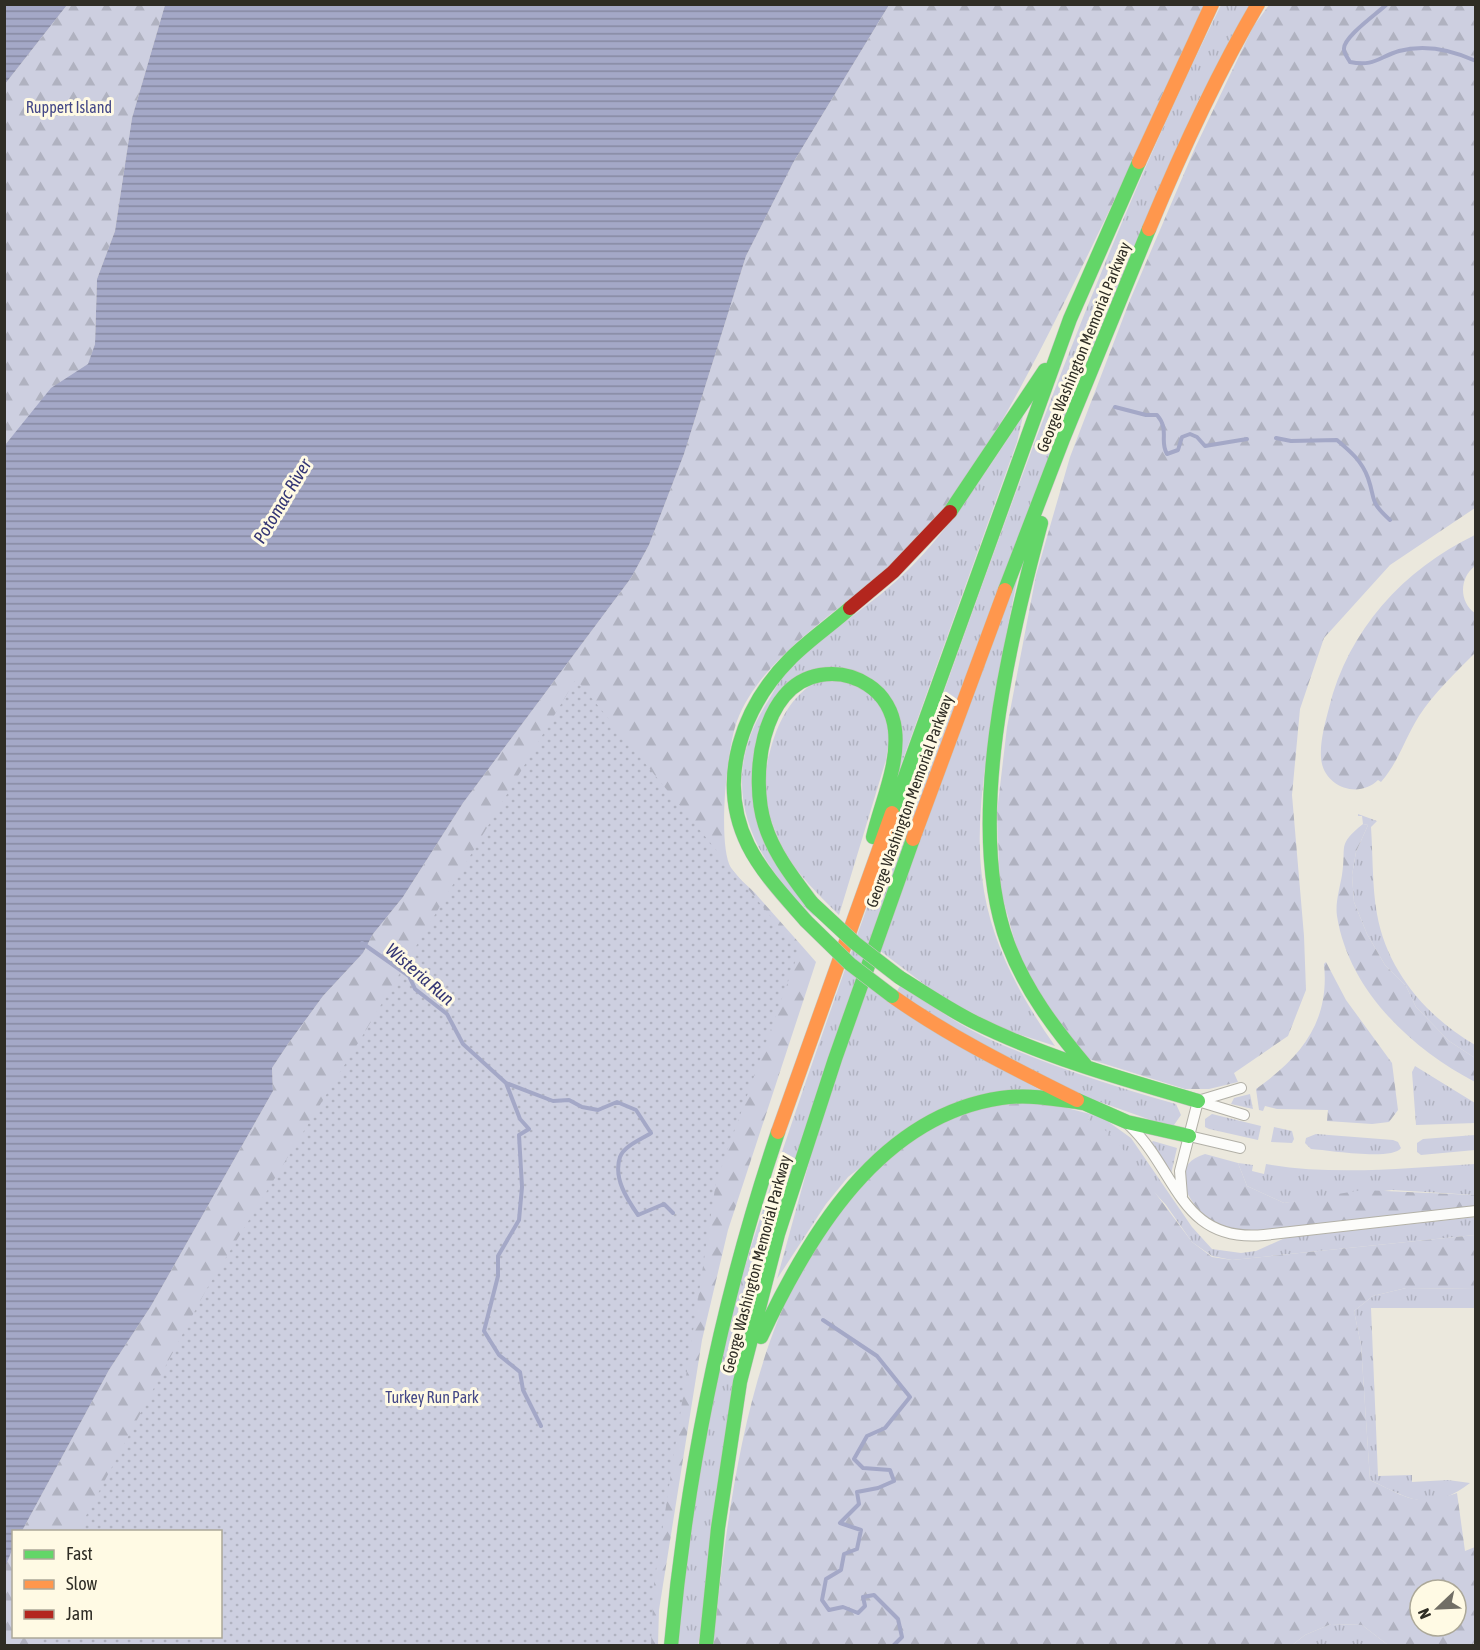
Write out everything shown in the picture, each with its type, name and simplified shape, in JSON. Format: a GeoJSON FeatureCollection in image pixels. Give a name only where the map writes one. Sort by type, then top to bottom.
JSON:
{"type":"FeatureCollection","features":[{"type":"Feature","properties":{"kind":"highway","name":"George Washington Memorial Parkway"},"geometry":{"type":"LineString","coordinates":[[671,1646],[676,1578],[693,1463],[714,1351],[736,1264],[777,1134],[1057,354],[1107,235],[1212,4]]}},
{"type":"Feature","properties":{"kind":"highway","name":"George Washington Memorial Parkway"},"geometry":{"type":"LineString","coordinates":[[706,1646],[718,1528],[740,1382],[778,1234],[835,1059],[960,709],[1063,439],[1170,179],[1231,51],[1258,4]]}},
{"type":"Feature","properties":{"kind":"highway"},"geometry":{"type":"LineString","coordinates":[[1057,354],[1014,413],[968,488],[922,546],[791,658],[759,694],[740,733],[734,779],[741,825],[747,843],[763,868],[806,921],[850,964],[932,1024],[996,1060],[1083,1103],[1127,1122],[1189,1136]]}},
{"type":"Feature","properties":{"kind":"highway"},"geometry":{"type":"LineString","coordinates":[[1063,439],[1011,652],[993,765],[988,842],[996,903],[1008,943],[1023,980],[1054,1030],[1086,1066]]}},
{"type":"Feature","properties":{"kind":"highway"},"geometry":{"type":"LineString","coordinates":[[855,912],[896,732],[891,712],[881,696],[870,685],[845,674],[815,676],[791,690],[770,724],[759,764],[760,804],[765,823],[785,866],[812,903],[855,943],[899,977],[942,1004],[998,1033],[1086,1066],[1198,1101]]}},
{"type":"Feature","properties":{"kind":"highway"},"geometry":{"type":"LineString","coordinates":[[740,1382],[804,1249],[836,1202],[878,1160],[930,1123],[988,1100],[1024,1096],[1083,1103]]}},
{"type":"Feature","properties":{"kind":"street"},"geometry":{"type":"LineString","coordinates":[[1198,1101],[1240,1088]]}},
{"type":"Feature","properties":{"kind":"street"},"geometry":{"type":"LineString","coordinates":[[1198,1101],[1244,1115]]}},
{"type":"Feature","properties":{"kind":"street"},"geometry":{"type":"LineString","coordinates":[[1183,1199],[1180,1171],[1198,1101]]}},
{"type":"Feature","properties":{"kind":"street"},"geometry":{"type":"LineString","coordinates":[[1127,1122],[1138,1133],[1183,1199],[1210,1227],[1239,1236],[1476,1211]]}},
{"type":"Feature","properties":{"kind":"street"},"geometry":{"type":"LineString","coordinates":[[1189,1136],[1240,1148]]}},
{"type":"Feature","properties":{"kind":"green space","name":"Ruppert Island"},"geometry":{"type":"Polygon","coordinates":[[[67,5],[165,5],[132,118],[115,231],[97,279],[95,344],[88,365],[27,420],[5,445],[5,84],[67,5]]]}},
{"type":"Feature","properties":{"kind":"green space"},"geometry":{"type":"Polygon","coordinates":[[[889,5],[1206,5],[1060,311],[975,466],[942,514],[919,541],[892,566],[802,638],[775,664],[753,691],[737,721],[730,752],[725,795],[727,856],[733,871],[816,962],[728,1230],[702,1340],[659,1610],[658,1645],[5,1645],[4,1567],[12,1550],[12,1638],[222,1638],[222,1530],[23,1530],[109,1370],[151,1306],[273,1091],[272,1068],[323,996],[363,953],[373,934],[403,897],[463,803],[631,578],[649,545],[684,454],[746,256],[793,163],[889,5]]]}},
{"type":"Feature","properties":{"kind":"green space"},"geometry":{"type":"Polygon","coordinates":[[[1221,5],[1251,5],[1198,101],[782,1197],[698,1645],[676,1646],[692,1507],[717,1370],[747,1260],[773,1179],[952,669],[1058,380],[1135,191],[1221,5]]]}},
{"type":"Feature","properties":{"kind":"green space"},"geometry":{"type":"Polygon","coordinates":[[[1269,5],[1475,5],[1475,508],[1390,565],[1324,638],[1300,709],[1292,795],[1304,936],[1306,990],[1288,1036],[1234,1073],[1238,1082],[1209,1089],[1185,1089],[1089,1059],[1065,1037],[1020,960],[1000,888],[997,812],[1007,727],[1036,575],[1070,457],[1130,300],[1195,148],[1253,27],[1269,5]]]}},
{"type":"Feature","properties":{"kind":"green space"},"geometry":{"type":"Polygon","coordinates":[[[1023,416],[1017,442],[887,804],[896,707],[836,669],[780,698],[756,801],[815,917],[772,869],[757,844],[747,817],[742,790],[744,761],[752,731],[787,671],[895,582],[926,551],[970,495],[1023,416]]]}},
{"type":"Feature","properties":{"kind":"green space"},"geometry":{"type":"Polygon","coordinates":[[[1475,535],[1475,566],[1466,577],[1463,590],[1466,603],[1475,613],[1475,653],[1445,683],[1425,708],[1381,782],[1378,780],[1361,789],[1342,787],[1328,776],[1323,767],[1321,751],[1329,708],[1350,653],[1382,605],[1403,584],[1425,565],[1475,535]]]}},
{"type":"Feature","properties":{"kind":"green space"},"geometry":{"type":"Polygon","coordinates":[[[1020,566],[989,736],[981,806],[980,859],[986,900],[999,944],[1029,1007],[1055,1046],[1006,1030],[941,997],[879,950],[1020,566]]]}},
{"type":"Feature","properties":{"kind":"green space","name":"Turkey Run Park"},"geometry":{"type":"Polygon","coordinates":[[[576,679],[799,951],[716,1182],[654,1584],[651,1645],[36,1645],[38,1638],[222,1638],[222,1530],[79,1530],[206,1290],[363,1035],[576,679]]]}},
{"type":"Feature","properties":{"kind":"green space"},"geometry":{"type":"Polygon","coordinates":[[[834,679],[858,683],[880,702],[890,732],[886,760],[839,915],[808,884],[788,858],[767,807],[765,789],[769,755],[783,717],[798,696],[811,685],[834,679]]]}},
{"type":"Feature","properties":{"kind":"green space"},"geometry":{"type":"Polygon","coordinates":[[[1358,814],[1377,821],[1371,827],[1374,893],[1382,935],[1390,955],[1412,990],[1426,1006],[1457,1034],[1475,1045],[1475,1058],[1449,1041],[1416,1007],[1406,986],[1385,965],[1367,934],[1354,902],[1352,875],[1356,852],[1368,825],[1363,824],[1362,816],[1358,814]]]}},
{"type":"Feature","properties":{"kind":"green space"},"geometry":{"type":"Polygon","coordinates":[[[1363,824],[1368,825],[1356,852],[1352,875],[1354,902],[1367,934],[1385,965],[1406,986],[1416,1007],[1449,1041],[1475,1058],[1475,1082],[1429,1053],[1407,1035],[1369,993],[1355,969],[1344,943],[1337,916],[1337,906],[1344,846],[1349,837],[1363,824]]]}},
{"type":"Feature","properties":{"kind":"green space"},"geometry":{"type":"Polygon","coordinates":[[[1326,962],[1346,1000],[1392,1063],[1398,1110],[1389,1122],[1372,1124],[1327,1121],[1328,1110],[1277,1109],[1265,1106],[1263,1111],[1259,1110],[1256,1089],[1299,1051],[1317,1021],[1325,985],[1324,964],[1326,962]]]}},
{"type":"Feature","properties":{"kind":"green space"},"geometry":{"type":"Polygon","coordinates":[[[865,985],[1043,1092],[879,1153],[848,1177],[826,1204],[777,1279],[814,1144],[865,985]]]}},
{"type":"Feature","properties":{"kind":"green space"},"geometry":{"type":"Polygon","coordinates":[[[900,986],[985,1037],[1064,1069],[1176,1104],[1181,1115],[1174,1125],[1165,1125],[1069,1091],[935,1019],[897,991],[900,986]]]}},
{"type":"Feature","properties":{"kind":"green space"},"geometry":{"type":"Polygon","coordinates":[[[1415,1066],[1475,1103],[1475,1123],[1416,1125],[1412,1072],[1415,1066]]]}},
{"type":"Feature","properties":{"kind":"green space"},"geometry":{"type":"Polygon","coordinates":[[[1250,1094],[1253,1109],[1231,1104],[1234,1098],[1250,1094]]]}},
{"type":"Feature","properties":{"kind":"green space"},"geometry":{"type":"Polygon","coordinates":[[[1012,1101],[1059,1106],[1090,1114],[1088,1120],[1104,1129],[1118,1143],[1192,1242],[1212,1257],[1232,1260],[1475,1235],[1475,1289],[1406,1288],[1373,1296],[1354,1311],[1361,1345],[1370,1480],[1403,1496],[1421,1500],[1457,1493],[1465,1551],[1475,1547],[1476,1641],[1472,1645],[1388,1645],[1362,1625],[1331,1624],[1305,1635],[1291,1646],[713,1646],[733,1493],[749,1414],[771,1338],[802,1267],[844,1204],[899,1151],[979,1108],[1012,1101]]]}},
{"type":"Feature","properties":{"kind":"green space"},"geometry":{"type":"Polygon","coordinates":[[[1090,1114],[1106,1120],[1131,1138],[1192,1227],[1212,1249],[1241,1253],[1256,1251],[1285,1238],[1475,1217],[1475,1235],[1232,1260],[1212,1256],[1192,1242],[1166,1205],[1088,1120],[1090,1114]]]}},
{"type":"Feature","properties":{"kind":"green space"},"geometry":{"type":"Polygon","coordinates":[[[1212,1114],[1261,1126],[1258,1140],[1205,1127],[1205,1119],[1212,1114]]]}},
{"type":"Feature","properties":{"kind":"green space"},"geometry":{"type":"Polygon","coordinates":[[[1274,1127],[1292,1131],[1294,1139],[1292,1143],[1271,1142],[1274,1127]]]}},
{"type":"Feature","properties":{"kind":"green space"},"geometry":{"type":"Polygon","coordinates":[[[1316,1134],[1393,1140],[1398,1142],[1401,1148],[1386,1154],[1311,1149],[1305,1143],[1306,1138],[1316,1134]]]}},
{"type":"Feature","properties":{"kind":"green space"},"geometry":{"type":"Polygon","coordinates":[[[1475,1135],[1475,1150],[1421,1155],[1417,1152],[1417,1143],[1423,1139],[1475,1135]]]}},
{"type":"Feature","properties":{"kind":"green space"},"geometry":{"type":"Polygon","coordinates":[[[1153,1141],[1177,1148],[1171,1174],[1151,1143],[1153,1141]]]}},
{"type":"Feature","properties":{"kind":"green space"},"geometry":{"type":"Polygon","coordinates":[[[1205,1154],[1238,1163],[1247,1186],[1284,1203],[1362,1190],[1475,1195],[1475,1206],[1280,1228],[1231,1229],[1218,1225],[1206,1217],[1188,1194],[1184,1182],[1185,1171],[1191,1161],[1205,1154]]]}},
{"type":"Feature","properties":{"kind":"green space"},"geometry":{"type":"Polygon","coordinates":[[[1238,1163],[1253,1165],[1252,1171],[1264,1174],[1266,1164],[1318,1170],[1344,1170],[1475,1164],[1475,1195],[1392,1190],[1284,1203],[1247,1186],[1238,1163]]]}},
{"type":"Feature","properties":{"kind":"green space"},"geometry":{"type":"Polygon","coordinates":[[[1406,1288],[1475,1289],[1475,1308],[1371,1308],[1378,1476],[1412,1475],[1412,1482],[1448,1480],[1470,1483],[1456,1493],[1431,1501],[1408,1497],[1370,1480],[1361,1345],[1354,1311],[1373,1296],[1406,1288]]]}},
{"type":"Feature","properties":{"kind":"green space"},"geometry":{"type":"Polygon","coordinates":[[[1331,1624],[1362,1625],[1388,1645],[1291,1646],[1305,1635],[1331,1624]]]}},
{"type":"Feature","properties":{"kind":"water"},"geometry":{"type":"Polygon","coordinates":[[[4,5],[67,5],[5,84],[4,5]]]}},
{"type":"Feature","properties":{"kind":"water","name":"Potomac River"},"geometry":{"type":"Polygon","coordinates":[[[165,5],[889,5],[793,163],[746,256],[684,454],[649,545],[631,578],[463,803],[403,897],[373,934],[363,953],[323,996],[272,1068],[273,1091],[151,1306],[109,1370],[23,1530],[12,1530],[12,1550],[5,1567],[5,445],[51,388],[88,364],[95,344],[97,279],[115,231],[132,118],[165,5]]]}},
{"type":"Feature","properties":{"kind":"waterway"},"geometry":{"type":"LineString","coordinates":[[1387,4],[1345,44],[1344,51],[1350,62],[1371,62],[1399,51],[1419,48],[1448,51],[1476,61]]}},
{"type":"Feature","properties":{"kind":"waterway"},"geometry":{"type":"LineString","coordinates":[[1115,407],[1146,415],[1157,415],[1163,426],[1167,454],[1178,450],[1182,437],[1190,434],[1197,437],[1205,446],[1247,439]]}},
{"type":"Feature","properties":{"kind":"waterway"},"geometry":{"type":"LineString","coordinates":[[1276,438],[1291,441],[1337,440],[1359,461],[1368,478],[1376,504],[1390,520]]}},
{"type":"Feature","properties":{"kind":"waterway","name":"Wisteria Run"},"geometry":{"type":"LineString","coordinates":[[362,943],[409,976],[415,989],[447,1014],[463,1044],[506,1083],[553,1101],[569,1100],[582,1107],[598,1110],[617,1102],[636,1110],[651,1133],[622,1153],[618,1165],[622,1188],[638,1215],[664,1204],[673,1213]]}},
{"type":"Feature","properties":{"kind":"waterway"},"geometry":{"type":"LineString","coordinates":[[506,1083],[520,1119],[529,1129],[519,1135],[522,1187],[519,1220],[498,1256],[498,1276],[484,1331],[499,1355],[520,1372],[523,1390],[541,1426]]}},
{"type":"Feature","properties":{"kind":"waterway","name":"Wisteria Run"},"geometry":{"type":"LineString","coordinates":[[823,1320],[877,1356],[910,1397],[885,1428],[867,1436],[854,1459],[863,1468],[890,1470],[894,1481],[878,1488],[857,1492],[859,1504],[840,1523],[861,1530],[857,1549],[844,1554],[841,1570],[826,1579],[822,1600],[829,1610],[843,1607],[858,1613],[865,1606],[863,1597],[874,1595],[898,1619],[902,1637],[893,1646]]}},
{"type":"Feature","properties":{"kind":"traffic: fast"},"geometry":{"type":"LineString","coordinates":[[892,813],[1070,319],[1139,162]]}},
{"type":"Feature","properties":{"kind":"traffic: fast"},"geometry":{"type":"LineString","coordinates":[[1005,590],[1063,439],[1149,229]]}},
{"type":"Feature","properties":{"kind":"traffic: fast"},"geometry":{"type":"LineString","coordinates":[[950,512],[1045,370]]}},
{"type":"Feature","properties":{"kind":"traffic: fast"},"geometry":{"type":"LineString","coordinates":[[1041,523],[1016,623],[996,734],[991,790],[990,845],[995,897],[1015,961],[1042,1008],[1086,1066]]}},
{"type":"Feature","properties":{"kind":"traffic: fast"},"geometry":{"type":"LineString","coordinates":[[806,921],[767,875],[748,845],[739,820],[734,795],[735,770],[739,746],[747,722],[774,677],[798,651],[850,608]]}},
{"type":"Feature","properties":{"kind":"traffic: fast"},"geometry":{"type":"LineString","coordinates":[[812,903],[785,866],[769,836],[761,806],[759,784],[764,736],[772,715],[784,696],[800,682],[827,674],[851,677],[874,689],[890,710],[896,743],[892,770],[873,837]]}},
{"type":"Feature","properties":{"kind":"traffic: fast"},"geometry":{"type":"LineString","coordinates":[[706,1646],[718,1528],[740,1382],[778,1234],[835,1059],[913,839]]}},
{"type":"Feature","properties":{"kind":"traffic: fast"},"geometry":{"type":"LineString","coordinates":[[812,903],[855,943],[899,977]]}},
{"type":"Feature","properties":{"kind":"traffic: fast"},"geometry":{"type":"LineString","coordinates":[[806,921],[850,964],[892,996]]}},
{"type":"Feature","properties":{"kind":"traffic: fast"},"geometry":{"type":"LineString","coordinates":[[899,977],[964,1017],[1001,1035],[1112,1076],[1198,1101]]}},
{"type":"Feature","properties":{"kind":"traffic: fast"},"geometry":{"type":"LineString","coordinates":[[761,1337],[801,1260],[825,1222],[853,1186],[884,1155],[919,1129],[958,1109],[1001,1098],[1032,1097],[1083,1103]]}},
{"type":"Feature","properties":{"kind":"traffic: fast"},"geometry":{"type":"LineString","coordinates":[[1077,1100],[1127,1122],[1189,1136]]}},
{"type":"Feature","properties":{"kind":"traffic: fast"},"geometry":{"type":"LineString","coordinates":[[671,1646],[686,1514],[709,1386],[739,1259],[778,1132]]}},
{"type":"Feature","properties":{"kind":"traffic: slow"},"geometry":{"type":"LineString","coordinates":[[1139,162],[1212,4]]}},
{"type":"Feature","properties":{"kind":"traffic: slow"},"geometry":{"type":"LineString","coordinates":[[1149,229],[1200,115],[1258,4]]}},
{"type":"Feature","properties":{"kind":"traffic: slow"},"geometry":{"type":"LineString","coordinates":[[913,839],[1005,590]]}},
{"type":"Feature","properties":{"kind":"traffic: slow"},"geometry":{"type":"LineString","coordinates":[[778,1132],[892,813]]}},
{"type":"Feature","properties":{"kind":"traffic: slow"},"geometry":{"type":"LineString","coordinates":[[892,996],[959,1038],[1077,1100]]}},
{"type":"Feature","properties":{"kind":"traffic: jam"},"geometry":{"type":"LineString","coordinates":[[850,608],[893,572],[950,512]]}}]}
